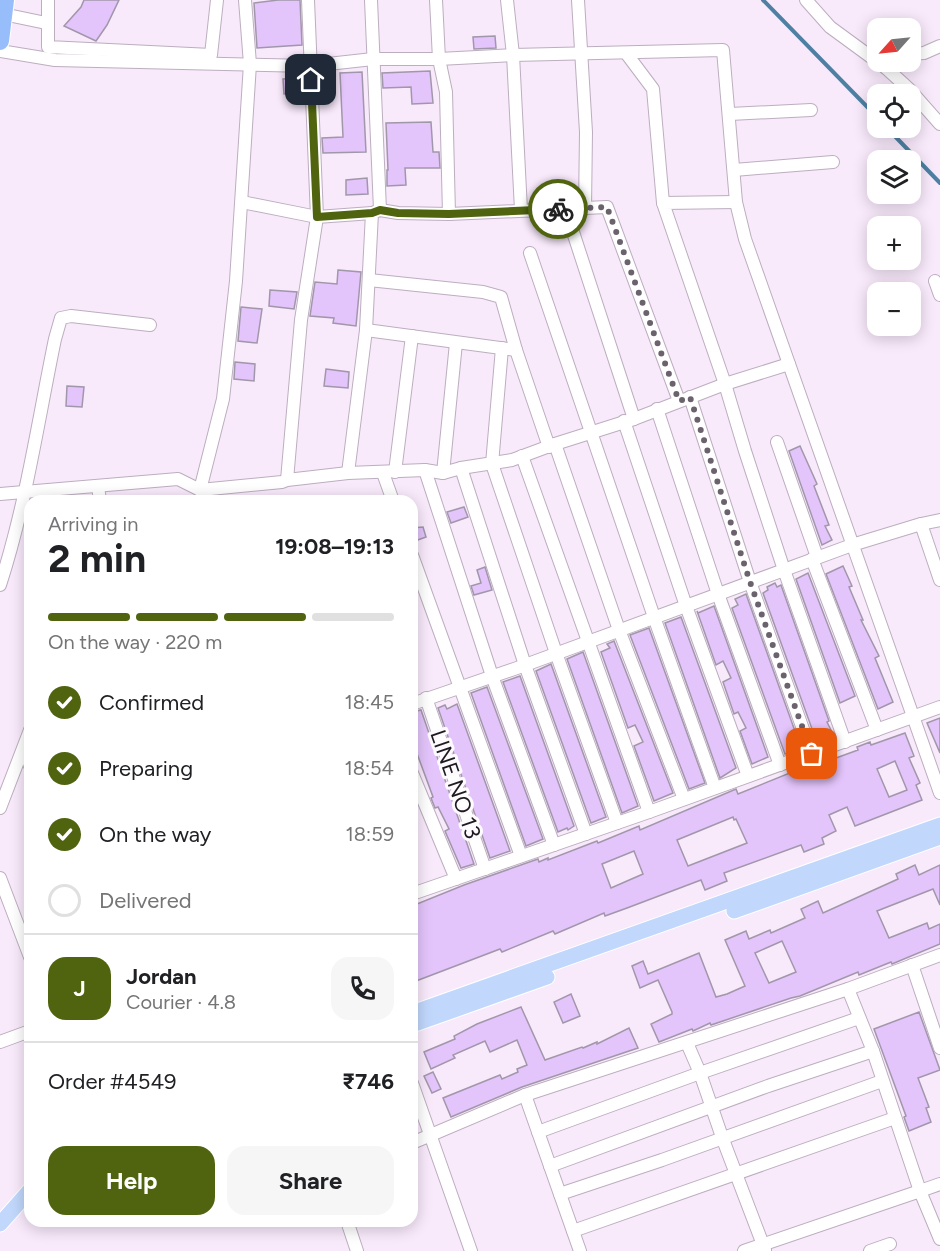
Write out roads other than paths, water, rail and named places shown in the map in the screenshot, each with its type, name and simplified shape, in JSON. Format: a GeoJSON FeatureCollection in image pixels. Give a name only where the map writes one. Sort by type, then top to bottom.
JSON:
{"type":"FeatureCollection","features":[{"type":"Feature","properties":{"kind":"highway"},"geometry":{"type":"LineString","coordinates":[[0,41],[4,7]]}},
{"type":"Feature","properties":{"kind":"main road"},"geometry":{"type":"LineString","coordinates":[[418,1011],[940,825]]}},
{"type":"Feature","properties":{"kind":"main road"},"geometry":{"type":"LineString","coordinates":[[418,1023],[940,837]]}},
{"type":"Feature","properties":{"kind":"main road"},"geometry":{"type":"LineString","coordinates":[[0,1212],[24,1186]]}},
{"type":"Feature","properties":{"kind":"main road"},"geometry":{"type":"LineString","coordinates":[[0,1224],[24,1197]]}},
{"type":"Feature","properties":{"kind":"street"},"geometry":{"type":"LineString","coordinates":[[48,0],[46,23],[48,47],[211,55],[217,0]]}},
{"type":"Feature","properties":{"kind":"street"},"geometry":{"type":"LineString","coordinates":[[200,490],[223,399],[236,281],[250,64],[245,0]]}},
{"type":"Feature","properties":{"kind":"street"},"geometry":{"type":"LineString","coordinates":[[287,480],[301,320],[317,217],[308,0]]}},
{"type":"Feature","properties":{"kind":"street"},"geometry":{"type":"LineString","coordinates":[[348,473],[366,330],[376,211],[371,0]]}},
{"type":"Feature","properties":{"kind":"street"},"geometry":{"type":"LineString","coordinates":[[436,0],[439,59],[446,92],[449,214]]}},
{"type":"Feature","properties":{"kind":"street"},"geometry":{"type":"LineString","coordinates":[[507,0],[513,56],[521,210]]}},
{"type":"Feature","properties":{"kind":"street"},"geometry":{"type":"LineString","coordinates":[[578,0],[586,132],[585,208]]}},
{"type":"Feature","properties":{"kind":"street"},"geometry":{"type":"LineString","coordinates":[[806,0],[830,27],[867,50]]}},
{"type":"Feature","properties":{"kind":"street"},"geometry":{"type":"LineString","coordinates":[[4,7],[46,23]]}},
{"type":"Feature","properties":{"kind":"street"},"geometry":{"type":"LineString","coordinates":[[921,53],[940,46]]}},
{"type":"Feature","properties":{"kind":"street"},"geometry":{"type":"LineString","coordinates":[[0,51],[56,60],[310,66],[374,59],[723,51],[736,202],[746,239],[940,793]]}},
{"type":"Feature","properties":{"kind":"street"},"geometry":{"type":"LineString","coordinates":[[626,53],[653,88],[663,203],[725,384],[744,451],[784,570],[845,742]]}},
{"type":"Feature","properties":{"kind":"street"},"geometry":{"type":"LineString","coordinates":[[896,72],[940,124]]}},
{"type":"Feature","properties":{"kind":"street"},"geometry":{"type":"LineString","coordinates":[[730,114],[811,110]]}},
{"type":"Feature","properties":{"kind":"street"},"geometry":{"type":"LineString","coordinates":[[734,171],[833,162]]}},
{"type":"Feature","properties":{"kind":"street"},"geometry":{"type":"LineString","coordinates":[[242,202],[317,217],[376,211],[449,214],[607,207],[684,399],[812,754]]}},
{"type":"Feature","properties":{"kind":"street"},"geometry":{"type":"LineString","coordinates":[[663,203],[736,202]]}},
{"type":"Feature","properties":{"kind":"street"},"geometry":{"type":"LineString","coordinates":[[572,229],[686,606],[748,776]]}},
{"type":"Feature","properties":{"kind":"street"},"geometry":{"type":"LineString","coordinates":[[530,254],[715,788]]}},
{"type":"Feature","properties":{"kind":"street"},"geometry":{"type":"LineString","coordinates":[[369,280],[483,292],[501,297],[516,350],[684,799]]}},
{"type":"Feature","properties":{"kind":"street"},"geometry":{"type":"LineString","coordinates":[[935,282],[940,295]]}},
{"type":"Feature","properties":{"kind":"street"},"geometry":{"type":"LineString","coordinates":[[0,585],[10,555],[61,318],[71,316],[150,325]]}},
{"type":"Feature","properties":{"kind":"street"},"geometry":{"type":"LineString","coordinates":[[366,330],[516,350]]}},
{"type":"Feature","properties":{"kind":"street"},"geometry":{"type":"LineString","coordinates":[[392,495],[389,472],[412,336]]}},
{"type":"Feature","properties":{"kind":"street"},"geometry":{"type":"LineString","coordinates":[[443,473],[456,343]]}},
{"type":"Feature","properties":{"kind":"street"},"geometry":{"type":"LineString","coordinates":[[502,348],[492,464],[617,823]]}},
{"type":"Feature","properties":{"kind":"street"},"geometry":{"type":"LineString","coordinates":[[200,490],[348,473],[425,470],[443,473],[492,464],[629,420],[725,384],[789,364]]}},
{"type":"Feature","properties":{"kind":"street"},"geometry":{"type":"LineString","coordinates":[[657,409],[718,594],[780,765]]}},
{"type":"Feature","properties":{"kind":"street"},"geometry":{"type":"LineString","coordinates":[[777,442],[814,558],[877,730]]}},
{"type":"Feature","properties":{"kind":"street"},"geometry":{"type":"LineString","coordinates":[[522,456],[649,812]]}},
{"type":"Feature","properties":{"kind":"street"},"geometry":{"type":"LineString","coordinates":[[461,468],[525,665],[586,834]]}},
{"type":"Feature","properties":{"kind":"street"},"geometry":{"type":"LineString","coordinates":[[425,470],[492,676],[554,845]]}},
{"type":"Feature","properties":{"kind":"street"},"geometry":{"type":"LineString","coordinates":[[0,494],[178,479],[200,490],[203,495]]}},
{"type":"Feature","properties":{"kind":"street"},"geometry":{"type":"LineString","coordinates":[[98,486],[99,495]]}},
{"type":"Feature","properties":{"kind":"street"},"geometry":{"type":"LineString","coordinates":[[418,701],[525,665],[852,544],[940,520]]}},
{"type":"Feature","properties":{"kind":"street"},"geometry":{"type":"LineString","coordinates":[[921,524],[940,580]]}},
{"type":"Feature","properties":{"kind":"street"},"geometry":{"type":"LineString","coordinates":[[418,572],[521,856]]}},
{"type":"Feature","properties":{"kind":"street","name":"LINE NO 13"},"geometry":{"type":"LineString","coordinates":[[426,698],[485,869]]}},
{"type":"Feature","properties":{"kind":"street"},"geometry":{"type":"LineString","coordinates":[[418,892],[940,707]]}},
{"type":"Feature","properties":{"kind":"street"},"geometry":{"type":"LineString","coordinates":[[0,808],[24,747]]}},
{"type":"Feature","properties":{"kind":"street"},"geometry":{"type":"LineString","coordinates":[[418,787],[456,879]]}},
{"type":"Feature","properties":{"kind":"street"},"geometry":{"type":"LineString","coordinates":[[0,878],[24,941]]}},
{"type":"Feature","properties":{"kind":"street"},"geometry":{"type":"LineString","coordinates":[[418,1141],[525,1095],[848,989],[940,955]]}},
{"type":"Feature","properties":{"kind":"street"},"geometry":{"type":"LineString","coordinates":[[912,965],[940,1048]]}},
{"type":"Feature","properties":{"kind":"street"},"geometry":{"type":"LineString","coordinates":[[848,989],[873,1051],[920,1191],[940,1239]]}},
{"type":"Feature","properties":{"kind":"street"},"geometry":{"type":"LineString","coordinates":[[538,1132],[859,1018]]}},
{"type":"Feature","properties":{"kind":"street"},"geometry":{"type":"LineString","coordinates":[[0,1042],[24,1033]]}},
{"type":"Feature","properties":{"kind":"street"},"geometry":{"type":"LineString","coordinates":[[687,1043],[764,1247]]}},
{"type":"Feature","properties":{"kind":"street"},"geometry":{"type":"LineString","coordinates":[[550,1166],[712,1106],[873,1051]]}},
{"type":"Feature","properties":{"kind":"street"},"geometry":{"type":"LineString","coordinates":[[560,1194],[882,1081]]}},
{"type":"Feature","properties":{"kind":"street"},"geometry":{"type":"LineString","coordinates":[[525,1095],[580,1251]]}},
{"type":"Feature","properties":{"kind":"street"},"geometry":{"type":"LineString","coordinates":[[418,1100],[471,1251]]}},
{"type":"Feature","properties":{"kind":"street"},"geometry":{"type":"LineString","coordinates":[[573,1231],[896,1118]]}},
{"type":"Feature","properties":{"kind":"street"},"geometry":{"type":"LineString","coordinates":[[744,1251],[764,1247],[940,1184]]}},
{"type":"Feature","properties":{"kind":"street"},"geometry":{"type":"LineString","coordinates":[[349,1227],[357,1251]]}},
{"type":"Feature","properties":{"kind":"street"},"geometry":{"type":"LineString","coordinates":[[870,1251],[890,1245]]}},
{"type":"Feature","properties":{"kind":"waterway"},"geometry":{"type":"LineString","coordinates":[[763,0],[867,107]]}},
{"type":"Feature","properties":{"kind":"waterway"},"geometry":{"type":"LineString","coordinates":[[897,138],[940,183]]}}]}
